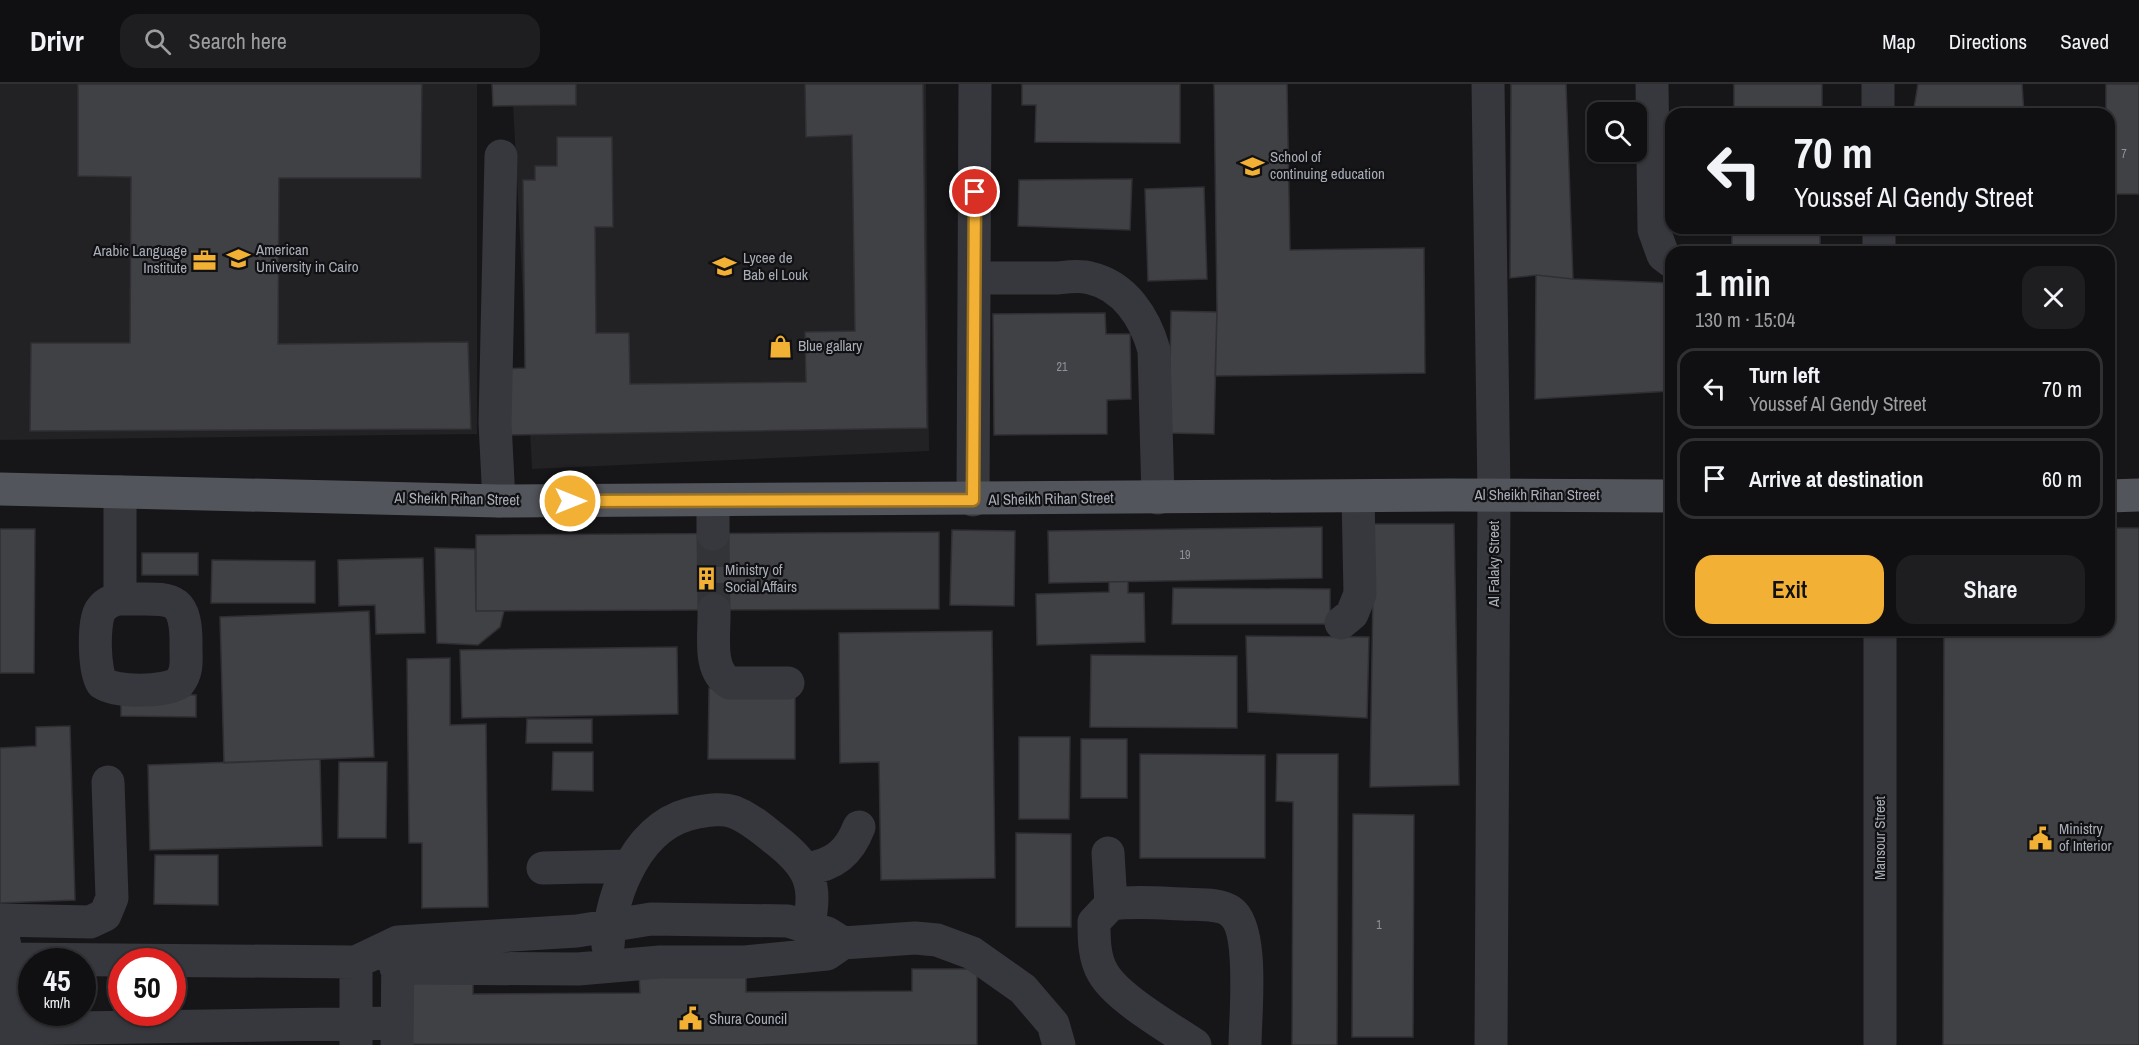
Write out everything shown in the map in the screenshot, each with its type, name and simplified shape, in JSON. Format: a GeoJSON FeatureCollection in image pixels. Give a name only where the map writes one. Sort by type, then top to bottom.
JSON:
{"type":"FeatureCollection","features":[{"type":"Feature","properties":{"kind":"main road","name":"Al Sheikh Rihan Street"},"geometry":{"type":"LineString","coordinates":[[0,489],[499,501],[1665,496]]}},
{"type":"Feature","properties":{"kind":"main road"},"geometry":{"type":"LineString","coordinates":[[2115,496],[2139,495]]}},
{"type":"Feature","properties":{"kind":"street"},"geometry":{"type":"LineString","coordinates":[[973,500],[975,84]]}},
{"type":"Feature","properties":{"kind":"street","name":"Al Falaky Street"},"geometry":{"type":"LineString","coordinates":[[1488,84],[1494,495],[1491,1045]]}},
{"type":"Feature","properties":{"kind":"street"},"geometry":{"type":"LineString","coordinates":[[1652,84],[1654,230],[1665,256]]}},
{"type":"Feature","properties":{"kind":"street"},"geometry":{"type":"LineString","coordinates":[[1878,84],[1878,108]]}},
{"type":"Feature","properties":{"kind":"street"},"geometry":{"type":"LineString","coordinates":[[499,501],[495,423],[501,156]]}},
{"type":"Feature","properties":{"kind":"street"},"geometry":{"type":"LineString","coordinates":[[974,278],[1089,277],[1116,291],[1138,312],[1148,330],[1154,350],[1158,498]]}},
{"type":"Feature","properties":{"kind":"street"},"geometry":{"type":"LineString","coordinates":[[120,492],[120,599]]}},
{"type":"Feature","properties":{"kind":"street"},"geometry":{"type":"LineString","coordinates":[[1341,623],[1352,614],[1360,594],[1358,496]]}},
{"type":"Feature","properties":{"kind":"street"},"geometry":{"type":"LineString","coordinates":[[713,501],[713,534]]}},
{"type":"Feature","properties":{"kind":"street"},"geometry":{"type":"LineString","coordinates":[[714,610],[715,663],[722,679],[730,683],[788,682]]}},
{"type":"Feature","properties":{"kind":"street","name":"Mansour Street"},"geometry":{"type":"LineString","coordinates":[[1880,636],[1880,1045]]}},
{"type":"Feature","properties":{"kind":"street"},"geometry":{"type":"LineString","coordinates":[[0,920],[90,922],[105,915],[112,898],[108,782]]}},
{"type":"Feature","properties":{"kind":"street"},"geometry":{"type":"LineString","coordinates":[[607,966],[609,924],[613,906],[629,866],[651,837],[668,822],[691,813],[714,809],[732,812],[750,819],[794,854],[806,869],[812,889],[812,908],[808,926]]}},
{"type":"Feature","properties":{"kind":"street"},"geometry":{"type":"LineString","coordinates":[[806,869],[824,866],[840,858],[852,844],[859,827]]}},
{"type":"Feature","properties":{"kind":"street"},"geometry":{"type":"LineString","coordinates":[[1108,853],[1111,904]]}},
{"type":"Feature","properties":{"kind":"street"},"geometry":{"type":"LineString","coordinates":[[543,868],[629,866]]}},
{"type":"Feature","properties":{"kind":"street"},"geometry":{"type":"LineString","coordinates":[[1195,1045],[1113,988],[1102,972],[1095,948],[1094,922],[1111,904],[1158,902],[1215,906],[1231,911],[1240,926],[1246,946],[1245,1045]]}},
{"type":"Feature","properties":{"kind":"street"},"geometry":{"type":"LineString","coordinates":[[186,961],[356,962],[651,919],[788,921],[808,926],[843,943]]}},
{"type":"Feature","properties":{"kind":"street"},"geometry":{"type":"LineString","coordinates":[[397,955],[578,969],[768,959],[826,954],[843,943],[915,938],[937,940],[972,953],[1023,989],[1053,1024],[1059,1045]]}},
{"type":"Feature","properties":{"kind":"street"},"geometry":{"type":"LineString","coordinates":[[108,958],[4,944],[9,1037],[108,1023]]}},
{"type":"Feature","properties":{"kind":"street"},"geometry":{"type":"LineString","coordinates":[[186,1024],[356,1035],[397,1034],[397,955]]}},
{"type":"Feature","properties":{"kind":"street"},"geometry":{"type":"LineString","coordinates":[[356,962],[356,1035]]}},
{"type":"Feature","properties":{"kind":"shaded area","name":"American University in Cairo"},"geometry":{"type":"Polygon","coordinates":[[[0,84],[477,84],[477,434],[0,440],[0,84]]]}},
{"type":"Feature","properties":{"kind":"shaded area","name":"Lycee de Bab el Louk"},"geometry":{"type":"Polygon","coordinates":[[[512,84],[926,84],[929,451],[532,469],[512,84]]]}},
{"type":"Feature","properties":{"kind":"building","name":"Arabic Language Institute"},"geometry":{"type":"Polygon","coordinates":[[[78,84],[422,84],[421,178],[279,178],[278,344],[468,342],[471,429],[30,431],[31,343],[130,343],[131,177],[78,176],[78,84]]]}},
{"type":"Feature","properties":{"kind":"building"},"geometry":{"type":"Polygon","coordinates":[[[492,84],[576,84],[576,105],[493,106],[492,84]]]}},
{"type":"Feature","properties":{"kind":"building"},"geometry":{"type":"Polygon","coordinates":[[[805,84],[923,84],[927,428],[503,435],[502,369],[525,368],[523,180],[535,180],[535,166],[557,166],[557,137],[612,137],[613,227],[595,227],[596,333],[629,333],[630,384],[806,382],[805,332],[855,331],[852,135],[806,137],[805,84]]]}},
{"type":"Feature","properties":{"kind":"building"},"geometry":{"type":"Polygon","coordinates":[[[1022,84],[1180,84],[1180,143],[1035,142],[1036,105],[1022,105],[1022,84]]]}},
{"type":"Feature","properties":{"kind":"building","name":"School of continuing education"},"geometry":{"type":"Polygon","coordinates":[[[1214,84],[1287,84],[1290,250],[1424,248],[1425,373],[1215,376],[1217,312],[1214,84]]]}},
{"type":"Feature","properties":{"kind":"building"},"geometry":{"type":"Polygon","coordinates":[[[1511,84],[1566,84],[1573,279],[1536,275],[1510,278],[1511,84]]]}},
{"type":"Feature","properties":{"kind":"building"},"geometry":{"type":"Polygon","coordinates":[[[1734,84],[1822,84],[1822,108],[1734,108],[1734,84]]]}},
{"type":"Feature","properties":{"kind":"building"},"geometry":{"type":"Polygon","coordinates":[[[1918,84],[2022,84],[2024,108],[1914,108],[1918,84]]]}},
{"type":"Feature","properties":{"kind":"building"},"geometry":{"type":"Polygon","coordinates":[[[2106,84],[2139,84],[2139,194],[2115,194],[2115,108],[2106,108],[2106,84]]]}},
{"type":"Feature","properties":{"kind":"building"},"geometry":{"type":"Polygon","coordinates":[[[1132,179],[1130,230],[1018,226],[1019,180],[1132,179]]]}},
{"type":"Feature","properties":{"kind":"building"},"geometry":{"type":"Polygon","coordinates":[[[1204,187],[1207,279],[1148,281],[1145,189],[1204,187]]]}},
{"type":"Feature","properties":{"kind":"building"},"geometry":{"type":"Polygon","coordinates":[[[1732,234],[1820,234],[1820,246],[1732,246],[1732,234]]]}},
{"type":"Feature","properties":{"kind":"building"},"geometry":{"type":"Polygon","coordinates":[[[1536,275],[1665,283],[1665,391],[1535,399],[1536,275]]]}},
{"type":"Feature","properties":{"kind":"building"},"geometry":{"type":"Polygon","coordinates":[[[1171,311],[1217,312],[1214,434],[1169,433],[1171,311]]]}},
{"type":"Feature","properties":{"kind":"building"},"geometry":{"type":"Polygon","coordinates":[[[1105,313],[1106,334],[1130,334],[1131,399],[1107,400],[1107,434],[994,435],[993,314],[1105,313]]]}},
{"type":"Feature","properties":{"kind":"building"},"geometry":{"type":"Polygon","coordinates":[[[1374,524],[1454,524],[1459,785],[1370,787],[1374,524]]]}},
{"type":"Feature","properties":{"kind":"building"},"geometry":{"type":"Polygon","coordinates":[[[1322,527],[1322,578],[1049,583],[1048,531],[1322,527]]]}},
{"type":"Feature","properties":{"kind":"building","name":"Ministry of Interior"},"geometry":{"type":"Polygon","coordinates":[[[2115,528],[2139,528],[2139,1045],[1943,1045],[1944,636],[2115,636],[2115,528]]]}},
{"type":"Feature","properties":{"kind":"building"},"geometry":{"type":"Polygon","coordinates":[[[0,529],[35,529],[34,673],[0,673],[0,529]]]}},
{"type":"Feature","properties":{"kind":"building"},"geometry":{"type":"Polygon","coordinates":[[[952,530],[1015,531],[1014,606],[950,605],[952,530]]]}},
{"type":"Feature","properties":{"kind":"building","name":"Ministry of Social Affairs"},"geometry":{"type":"Polygon","coordinates":[[[939,532],[939,609],[476,611],[476,535],[939,532]]]}},
{"type":"Feature","properties":{"kind":"building"},"geometry":{"type":"Polygon","coordinates":[[[435,548],[475,549],[476,611],[504,611],[500,627],[478,645],[437,643],[435,548]]]}},
{"type":"Feature","properties":{"kind":"building"},"geometry":{"type":"Polygon","coordinates":[[[142,553],[198,553],[198,575],[142,575],[142,553]]]}},
{"type":"Feature","properties":{"kind":"building"},"geometry":{"type":"Polygon","coordinates":[[[423,558],[425,633],[376,634],[375,605],[339,606],[338,560],[423,558]]]}},
{"type":"Feature","properties":{"kind":"building"},"geometry":{"type":"Polygon","coordinates":[[[212,560],[315,561],[315,603],[211,603],[212,560]]]}},
{"type":"Feature","properties":{"kind":"building"},"geometry":{"type":"Polygon","coordinates":[[[1109,582],[1128,582],[1128,593],[1144,593],[1145,642],[1037,645],[1036,594],[1109,592],[1109,582]]]}},
{"type":"Feature","properties":{"kind":"building"},"geometry":{"type":"Polygon","coordinates":[[[1173,588],[1330,589],[1330,624],[1172,624],[1173,588]]]}},
{"type":"Feature","properties":{"kind":"building"},"geometry":{"type":"Polygon","coordinates":[[[369,611],[374,757],[224,763],[220,617],[369,611]]]}},
{"type":"Feature","properties":{"kind":"building"},"geometry":{"type":"Polygon","coordinates":[[[992,631],[995,878],[881,880],[879,762],[840,763],[839,633],[992,631]]]}},
{"type":"Feature","properties":{"kind":"building"},"geometry":{"type":"Polygon","coordinates":[[[1246,636],[1369,637],[1367,718],[1248,712],[1246,636]]]}},
{"type":"Feature","properties":{"kind":"building"},"geometry":{"type":"Polygon","coordinates":[[[677,647],[678,714],[462,718],[460,650],[677,647]]]}},
{"type":"Feature","properties":{"kind":"building"},"geometry":{"type":"Polygon","coordinates":[[[1091,655],[1237,656],[1237,728],[1090,727],[1091,655]]]}},
{"type":"Feature","properties":{"kind":"building"},"geometry":{"type":"Polygon","coordinates":[[[450,658],[450,725],[486,724],[488,907],[422,908],[422,843],[409,843],[407,659],[450,658]]]}},
{"type":"Feature","properties":{"kind":"building"},"geometry":{"type":"Polygon","coordinates":[[[709,688],[795,688],[795,759],[708,759],[709,688]]]}},
{"type":"Feature","properties":{"kind":"building"},"geometry":{"type":"Polygon","coordinates":[[[121,694],[196,695],[196,717],[121,716],[121,694]]]}},
{"type":"Feature","properties":{"kind":"building"},"geometry":{"type":"Polygon","coordinates":[[[527,719],[592,719],[592,743],[526,743],[527,719]]]}},
{"type":"Feature","properties":{"kind":"building"},"geometry":{"type":"Polygon","coordinates":[[[70,726],[75,900],[0,903],[0,748],[36,746],[36,727],[70,726]]]}},
{"type":"Feature","properties":{"kind":"building"},"geometry":{"type":"Polygon","coordinates":[[[1019,737],[1070,737],[1069,819],[1019,819],[1019,737]]]}},
{"type":"Feature","properties":{"kind":"building"},"geometry":{"type":"Polygon","coordinates":[[[1081,739],[1127,739],[1127,798],[1081,798],[1081,739]]]}},
{"type":"Feature","properties":{"kind":"building"},"geometry":{"type":"Polygon","coordinates":[[[553,752],[593,752],[593,791],[552,790],[553,752]]]}},
{"type":"Feature","properties":{"kind":"building"},"geometry":{"type":"Polygon","coordinates":[[[1140,754],[1265,755],[1265,858],[1140,858],[1140,754]]]}},
{"type":"Feature","properties":{"kind":"building"},"geometry":{"type":"Polygon","coordinates":[[[1277,754],[1338,754],[1337,1045],[1292,1045],[1293,802],[1276,801],[1277,754]]]}},
{"type":"Feature","properties":{"kind":"building"},"geometry":{"type":"Polygon","coordinates":[[[320,759],[322,846],[150,850],[148,765],[320,759]]]}},
{"type":"Feature","properties":{"kind":"building"},"geometry":{"type":"Polygon","coordinates":[[[339,762],[387,762],[386,838],[338,838],[339,762]]]}},
{"type":"Feature","properties":{"kind":"building"},"geometry":{"type":"Polygon","coordinates":[[[1353,814],[1414,815],[1413,1037],[1352,1037],[1353,814]]]}},
{"type":"Feature","properties":{"kind":"building"},"geometry":{"type":"Polygon","coordinates":[[[1016,833],[1071,834],[1071,927],[1016,927],[1016,833]]]}},
{"type":"Feature","properties":{"kind":"building"},"geometry":{"type":"Polygon","coordinates":[[[155,855],[218,855],[218,905],[154,904],[155,855]]]}},
{"type":"Feature","properties":{"kind":"building","name":"Shura Council"},"geometry":{"type":"Polygon","coordinates":[[[912,969],[977,969],[977,1045],[405,1044],[405,975],[473,974],[473,994],[640,993],[639,974],[746,973],[746,992],[912,991],[912,969]]]}},
{"type":"Feature","properties":{"kind":"tunnel"},"geometry":{"type":"LineString","coordinates":[[713,534],[714,610]]}},
{"type":"Feature","properties":{"kind":"place","name":"School of continuing education"},"geometry":{"type":"Point","coordinates":[1252,166]}},
{"type":"Feature","properties":{"kind":"place","name":"American University in Cairo"},"geometry":{"type":"Point","coordinates":[238,259]}},
{"type":"Feature","properties":{"kind":"place","name":"Arabic Language Institute"},"geometry":{"type":"Point","coordinates":[205,260]}},
{"type":"Feature","properties":{"kind":"place","name":"Lycee de Bab el Louk"},"geometry":{"type":"Point","coordinates":[725,267]}},
{"type":"Feature","properties":{"kind":"place","name":"Blue gallary"},"geometry":{"type":"Point","coordinates":[780,346]}},
{"type":"Feature","properties":{"kind":"place","name":"Ministry of Social Affairs"},"geometry":{"type":"Point","coordinates":[707,579]}},
{"type":"Feature","properties":{"kind":"place","name":"Ministry of Interior"},"geometry":{"type":"Point","coordinates":[2041,838]}},
{"type":"Feature","properties":{"kind":"place","name":"Shura Council"},"geometry":{"type":"Point","coordinates":[691,1019]}},
{"type":"Feature","properties":{"kind":"route"},"geometry":{"type":"LineString","coordinates":[[570,501],[973,500],[975,192]]}}]}
